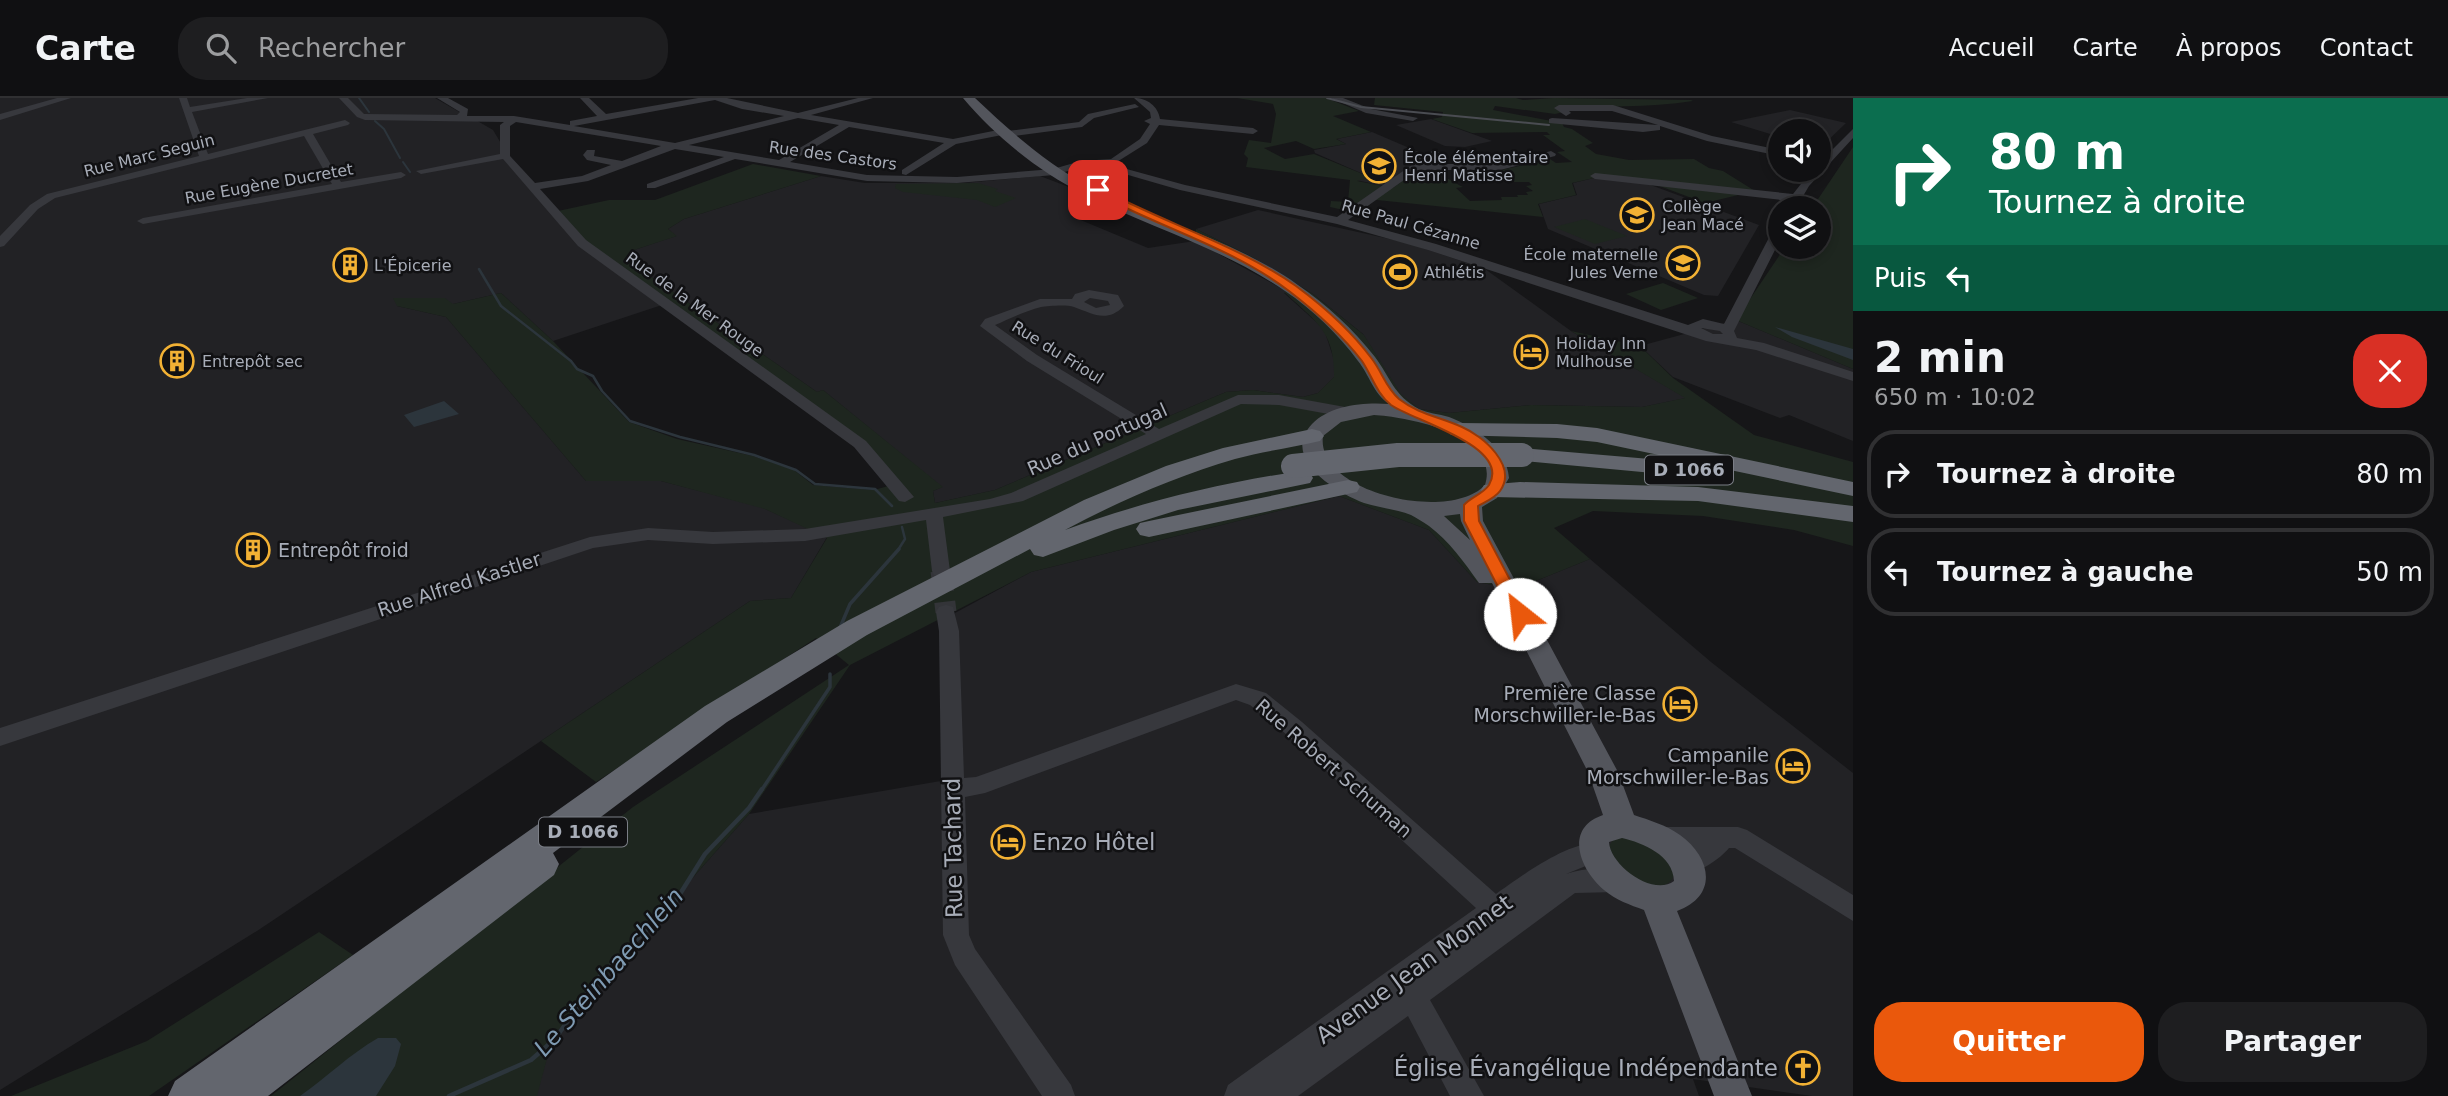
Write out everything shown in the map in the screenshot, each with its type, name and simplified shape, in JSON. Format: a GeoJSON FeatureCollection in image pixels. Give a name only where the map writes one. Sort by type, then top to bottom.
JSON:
{"type":"FeatureCollection","features":[{"type":"Feature","properties":{"kind":"highway"},"geometry":{"type":"LineString","coordinates":[[1459,430],[1557,431],[1597,435],[1853,489]]}},
{"type":"Feature","properties":{"kind":"highway"},"geometry":{"type":"LineString","coordinates":[[1002,560],[1093,505],[1175,471],[1231,453],[1314,432]]}},
{"type":"Feature","properties":{"kind":"highway","name":"D 1066"},"geometry":{"type":"LineString","coordinates":[[1526,461],[1656,475],[1853,507]]}},
{"type":"Feature","properties":{"kind":"highway","name":"D 1066"},"geometry":{"type":"LineString","coordinates":[[190,1096],[716,714],[857,628],[1002,560],[1114,521],[1297,472],[1526,461],[1647,464],[1761,479],[1853,498]]}},
{"type":"Feature","properties":{"kind":"highway"},"geometry":{"type":"LineString","coordinates":[[1002,560],[1037,560],[1102,539],[1349,487]]}},
{"type":"Feature","properties":{"kind":"highway"},"geometry":{"type":"LineString","coordinates":[[1493,491],[1534,489],[1698,494],[1853,514]]}},
{"type":"Feature","properties":{"kind":"highway","name":"D 1066"},"geometry":{"type":"LineString","coordinates":[[233,1096],[576,836],[758,706],[1002,560]]}},
{"type":"Feature","properties":{"kind":"main road"},"geometry":{"type":"LineString","coordinates":[[969,98],[1005,133],[1090,192],[1106,196],[1228,251],[1304,297],[1342,331],[1361,354],[1386,393],[1412,413],[1459,430],[1489,453],[1497,466],[1498,479],[1493,491],[1471,505],[1454,509],[1412,508],[1389,503],[1349,487],[1330,475],[1318,461],[1312,448],[1314,432],[1333,416],[1351,411],[1412,413]]}},
{"type":"Feature","properties":{"kind":"main road"},"geometry":{"type":"LineString","coordinates":[[1351,411],[1362,398],[1361,354]]}},
{"type":"Feature","properties":{"kind":"main road"},"geometry":{"type":"LineString","coordinates":[[1471,505],[1472,521],[1493,566],[1533,635],[1603,772],[1622,825]]}},
{"type":"Feature","properties":{"kind":"main road"},"geometry":{"type":"LineString","coordinates":[[1412,508],[1443,524],[1454,534],[1500,595],[1544,661]]}},
{"type":"Feature","properties":{"kind":"main road"},"geometry":{"type":"LineString","coordinates":[[1622,825],[1640,828],[1658,836],[1675,849],[1687,864],[1691,876],[1690,887],[1676,898],[1656,899],[1635,893],[1616,881],[1602,867],[1594,852],[1594,837],[1605,827],[1622,825]]}},
{"type":"Feature","properties":{"kind":"main road"},"geometry":{"type":"LineString","coordinates":[[1656,899],[1733,1096]]}},
{"type":"Feature","properties":{"kind":"street"},"geometry":{"type":"LineString","coordinates":[[0,117],[67,98]]}},
{"type":"Feature","properties":{"kind":"street"},"geometry":{"type":"LineString","coordinates":[[183,98],[204,157]]}},
{"type":"Feature","properties":{"kind":"street"},"geometry":{"type":"LineString","coordinates":[[187,110],[264,98]]}},
{"type":"Feature","properties":{"kind":"street"},"geometry":{"type":"LineString","coordinates":[[343,98],[359,115]]}},
{"type":"Feature","properties":{"kind":"street"},"geometry":{"type":"LineString","coordinates":[[441,98],[465,111],[461,117]]}},
{"type":"Feature","properties":{"kind":"street"},"geometry":{"type":"LineString","coordinates":[[584,98],[604,118]]}},
{"type":"Feature","properties":{"kind":"street"},"geometry":{"type":"LineString","coordinates":[[562,127],[716,98],[742,106],[953,142],[1082,124],[1091,116],[1137,102],[1154,111],[1144,141],[1115,160],[1084,159],[1054,168]]}},
{"type":"Feature","properties":{"kind":"street"},"geometry":{"type":"LineString","coordinates":[[533,187],[584,179],[674,146],[869,98]]}},
{"type":"Feature","properties":{"kind":"street"},"geometry":{"type":"LineString","coordinates":[[1335,98],[1368,111],[1412,118]]}},
{"type":"Feature","properties":{"kind":"street"},"geometry":{"type":"LineString","coordinates":[[1566,113],[1559,108],[1606,107],[1720,142],[1768,151]]}},
{"type":"Feature","properties":{"kind":"street","name":"Rue des Castors"},"geometry":{"type":"LineString","coordinates":[[341,121],[359,115],[386,118],[514,119],[779,164],[892,180],[976,179],[1013,176],[1054,168]]}},
{"type":"Feature","properties":{"kind":"street","name":"Rue Marc Seguin"},"geometry":{"type":"LineString","coordinates":[[0,243],[34,207],[51,196],[307,132],[359,115]]}},
{"type":"Feature","properties":{"kind":"street"},"geometry":{"type":"LineString","coordinates":[[421,171],[505,156],[505,125],[514,119]]}},
{"type":"Feature","properties":{"kind":"street"},"geometry":{"type":"LineString","coordinates":[[1552,121],[1643,130],[1668,126]]}},
{"type":"Feature","properties":{"kind":"street"},"geometry":{"type":"LineString","coordinates":[[1152,122],[1253,131]]}},
{"type":"Feature","properties":{"kind":"street"},"geometry":{"type":"LineString","coordinates":[[976,179],[989,180],[1099,158],[1136,140],[1152,122]]}},
{"type":"Feature","properties":{"kind":"street"},"geometry":{"type":"LineString","coordinates":[[779,164],[848,124]]}},
{"type":"Feature","properties":{"kind":"street"},"geometry":{"type":"LineString","coordinates":[[307,132],[338,186]]}},
{"type":"Feature","properties":{"kind":"street"},"geometry":{"type":"LineString","coordinates":[[1831,153],[1853,132]]}},
{"type":"Feature","properties":{"kind":"street"},"geometry":{"type":"LineString","coordinates":[[905,173],[953,142]]}},
{"type":"Feature","properties":{"kind":"street"},"geometry":{"type":"LineString","coordinates":[[591,152],[588,155],[591,158],[622,164]]}},
{"type":"Feature","properties":{"kind":"street"},"geometry":{"type":"LineString","coordinates":[[1339,221],[1436,153]]}},
{"type":"Feature","properties":{"kind":"street"},"geometry":{"type":"LineString","coordinates":[[1416,167],[1500,167],[1551,154]]}},
{"type":"Feature","properties":{"kind":"street","name":"Rue de la Mer Rouge"},"geometry":{"type":"LineString","coordinates":[[505,156],[582,243],[859,444],[905,497]]}},
{"type":"Feature","properties":{"kind":"street","name":"Rue des Castors"},"geometry":{"type":"LineString","coordinates":[[651,186],[734,156]]}},
{"type":"Feature","properties":{"kind":"street","name":"Rue Paul Cézanne"},"geometry":{"type":"LineString","coordinates":[[1099,158],[1138,176],[1339,221],[1518,273],[1670,324],[1728,330]]}},
{"type":"Feature","properties":{"kind":"street","name":"Rue Paul Cézanne"},"geometry":{"type":"LineString","coordinates":[[1115,160],[1138,176]]}},
{"type":"Feature","properties":{"kind":"street","name":"Rue Eugène Ducretet"},"geometry":{"type":"LineString","coordinates":[[143,221],[401,175]]}},
{"type":"Feature","properties":{"kind":"street"},"geometry":{"type":"LineString","coordinates":[[1595,176],[1768,200]]}},
{"type":"Feature","properties":{"kind":"street"},"geometry":{"type":"LineString","coordinates":[[0,223],[22,221]]}},
{"type":"Feature","properties":{"kind":"street"},"geometry":{"type":"LineString","coordinates":[[1728,330],[1768,252]]}},
{"type":"Feature","properties":{"kind":"street","name":"Rue du Frioul"},"geometry":{"type":"LineString","coordinates":[[1077,303],[1040,303],[990,322],[987,326],[1032,358],[1158,435]]}},
{"type":"Feature","properties":{"kind":"street"},"geometry":{"type":"LineString","coordinates":[[1696,328],[1712,324],[1759,346],[1853,377]]}},
{"type":"Feature","properties":{"kind":"street","name":"Rue du Portugal"},"geometry":{"type":"LineString","coordinates":[[934,515],[1017,497],[1238,400],[1257,397],[1351,411]]}},
{"type":"Feature","properties":{"kind":"street","name":"Rue du Portugal"},"geometry":{"type":"LineString","coordinates":[[1275,399],[1304,412],[1314,432]]}},
{"type":"Feature","properties":{"kind":"street"},"geometry":{"type":"LineString","coordinates":[[934,515],[941,571]]}},
{"type":"Feature","properties":{"kind":"street","name":"Rue Alfred Kastler"},"geometry":{"type":"LineString","coordinates":[[0,737],[590,542],[648,534],[713,538],[804,536],[934,515]]}},
{"type":"Feature","properties":{"kind":"street","name":"Rue Tachard"},"geometry":{"type":"LineString","coordinates":[[946,612],[949,631],[956,935],[964,956],[1060,1096]]}},
{"type":"Feature","properties":{"kind":"street","name":"Rue Robert Schuman"},"geometry":{"type":"LineString","coordinates":[[952,789],[977,786],[1236,692],[1258,699],[1285,721],[1496,910]]}},
{"type":"Feature","properties":{"kind":"street"},"geometry":{"type":"LineString","coordinates":[[1658,836],[1722,839],[1738,837],[1853,909]]}},
{"type":"Feature","properties":{"kind":"street"},"geometry":{"type":"LineString","coordinates":[[1687,864],[1719,844],[1722,839]]}},
{"type":"Feature","properties":{"kind":"street","name":"Avenue Jean Monnet"},"geometry":{"type":"LineString","coordinates":[[1272,1096],[1405,989],[1496,910],[1552,868],[1594,852]]}},
{"type":"Feature","properties":{"kind":"street","name":"Avenue Jean Monnet"},"geometry":{"type":"LineString","coordinates":[[1238,1096],[1567,884],[1584,880],[1616,881]]}},
{"type":"Feature","properties":{"kind":"street"},"geometry":{"type":"LineString","coordinates":[[1405,989],[1417,1001],[1452,1075],[1469,1096]]}},
{"type":"Feature","properties":{"kind":"shaded area"},"geometry":{"type":"Polygon","coordinates":[[[0,98],[435,98],[461,113],[456,118],[474,119],[493,130],[508,155],[585,241],[668,303],[553,341],[501,293],[453,304],[397,306],[446,317],[586,481],[661,481],[761,507],[827,537],[791,598],[750,601],[257,931],[0,1090],[0,98]]]}},
{"type":"Feature","properties":{"kind":"shaded area"},"geometry":{"type":"Polygon","coordinates":[[[1237,98],[1326,98],[1359,111],[1333,116],[1371,132],[1336,139],[1346,144],[1314,149],[1296,141],[1264,148],[1285,159],[1314,154],[1370,177],[1357,181],[1393,188],[1413,174],[1427,170],[1463,187],[1456,188],[1470,201],[1502,200],[1501,197],[1518,197],[1517,195],[1528,195],[1526,192],[1533,191],[1526,186],[1532,185],[1529,182],[1489,182],[1476,171],[1502,170],[1550,159],[1556,163],[1572,162],[1557,152],[1565,151],[1543,135],[1550,135],[1547,132],[1472,133],[1432,119],[1442,117],[1443,112],[1374,105],[1375,98],[1691,100],[1693,101],[1643,106],[1558,107],[1564,112],[1555,114],[1495,106],[1493,110],[1562,123],[1564,127],[1572,129],[1593,143],[1585,146],[1596,154],[1629,160],[1694,159],[1709,168],[1723,171],[1755,191],[1705,203],[1649,182],[1598,177],[1572,183],[1576,195],[1538,204],[1543,217],[1367,199],[1348,211],[1330,207],[1331,201],[1348,202],[1350,180],[1246,167],[1248,158],[1244,154],[1249,140],[1271,143],[1276,114],[1273,104],[1237,98]]]}},
{"type":"Feature","properties":{"kind":"shaded area"},"geometry":{"type":"Polygon","coordinates":[[[1790,110],[1829,119],[1768,119],[1768,133],[1731,122],[1790,110]]]}},
{"type":"Feature","properties":{"kind":"shaded area"},"geometry":{"type":"Polygon","coordinates":[[[1431,119],[1492,141],[1465,147],[1445,146],[1396,125],[1431,119]]]}},
{"type":"Feature","properties":{"kind":"shaded area"},"geometry":{"type":"Polygon","coordinates":[[[1831,120],[1846,123],[1831,137],[1831,120]]]}},
{"type":"Feature","properties":{"kind":"shaded area","name":"École élémentaire Henri Matisse"},"geometry":{"type":"Polygon","coordinates":[[[1372,132],[1428,156],[1384,186],[1356,180],[1370,177],[1315,153],[1314,150],[1346,144],[1337,139],[1372,132]]]}},
{"type":"Feature","properties":{"kind":"shaded area"},"geometry":{"type":"Polygon","coordinates":[[[1853,147],[1853,369],[1736,320],[1777,259],[1831,259],[1831,196],[1820,196],[1853,147]]]}},
{"type":"Feature","properties":{"kind":"shaded area"},"geometry":{"type":"Polygon","coordinates":[[[753,164],[821,176],[684,219],[668,229],[677,236],[631,251],[627,260],[817,392],[823,390],[943,487],[933,491],[935,503],[995,490],[1226,392],[1253,390],[1303,397],[1318,393],[1334,377],[1331,348],[1314,320],[1284,292],[1287,292],[1268,279],[1195,241],[1196,229],[1252,257],[1313,294],[1364,335],[1401,394],[1419,409],[1449,413],[1531,405],[1642,407],[1685,398],[1571,331],[1640,346],[1673,378],[1754,435],[1853,462],[1853,546],[1794,530],[1703,516],[1593,511],[1554,528],[1590,559],[1516,589],[1477,582],[1429,530],[1339,496],[1031,572],[850,665],[749,814],[553,1036],[537,1096],[271,1096],[633,807],[849,665],[816,638],[596,782],[541,741],[750,601],[791,598],[827,538],[765,509],[661,481],[586,481],[446,317],[397,306],[393,298],[445,298],[453,304],[501,293],[553,341],[629,422],[677,439],[753,456],[794,470],[813,485],[874,490],[899,483],[863,442],[585,241],[558,211],[609,200],[655,200],[753,164]]]}},
{"type":"Feature","properties":{"kind":"shaded area"},"geometry":{"type":"Polygon","coordinates":[[[821,176],[865,183],[965,183],[1040,176],[1103,200],[1071,216],[1148,248],[1195,241],[1288,292],[1284,293],[1324,329],[1334,360],[1334,377],[1318,393],[1303,397],[1253,390],[1226,392],[995,490],[935,503],[933,491],[942,487],[823,390],[817,392],[627,260],[631,251],[676,236],[668,229],[684,219],[821,176]]]}},
{"type":"Feature","properties":{"kind":"shaded area","name":"Collège Jean Macé"},"geometry":{"type":"Polygon","coordinates":[[[1598,177],[1648,184],[1759,225],[1718,296],[1704,295],[1548,229],[1539,204],[1577,195],[1573,183],[1598,177]]]}},
{"type":"Feature","properties":{"kind":"shaded area"},"geometry":{"type":"Polygon","coordinates":[[[978,183],[1016,198],[995,207],[977,200],[903,192],[895,188],[896,184],[978,183]]]}},
{"type":"Feature","properties":{"kind":"shaded area"},"geometry":{"type":"Polygon","coordinates":[[[1258,210],[1408,243],[1485,269],[1571,331],[1686,398],[1642,407],[1531,405],[1449,413],[1419,409],[1401,395],[1363,334],[1313,294],[1252,257],[1196,229],[1258,210]]]}},
{"type":"Feature","properties":{"kind":"shaded area"},"geometry":{"type":"Polygon","coordinates":[[[1585,219],[1627,236],[1595,244],[1554,227],[1585,219]]]}},
{"type":"Feature","properties":{"kind":"shaded area"},"geometry":{"type":"Polygon","coordinates":[[[1663,283],[1698,298],[1661,310],[1626,294],[1663,283]]]}},
{"type":"Feature","properties":{"kind":"shaded area"},"geometry":{"type":"Polygon","coordinates":[[[1736,320],[1853,369],[1853,441],[1789,415],[1780,418],[1673,377],[1640,346],[1736,320]]]}},
{"type":"Feature","properties":{"kind":"shaded area"},"geometry":{"type":"Polygon","coordinates":[[[1775,327],[1853,349],[1853,360],[1792,337],[1775,327]]]}},
{"type":"Feature","properties":{"kind":"shaded area"},"geometry":{"type":"Polygon","coordinates":[[[444,401],[459,414],[414,427],[404,415],[444,401]]]}},
{"type":"Feature","properties":{"kind":"shaded area"},"geometry":{"type":"Polygon","coordinates":[[[1339,496],[1429,530],[1477,582],[1516,589],[1590,559],[1711,662],[1853,773],[1853,1096],[1812,1096],[1693,1079],[1699,1096],[536,1096],[553,1036],[749,814],[958,778],[955,613],[1031,572],[1339,496]]]}},
{"type":"Feature","properties":{"kind":"shaded area"},"geometry":{"type":"Polygon","coordinates":[[[1629,836],[1664,854],[1674,875],[1670,881],[1659,886],[1624,875],[1608,848],[1614,838],[1629,836]]]}},
{"type":"Feature","properties":{"kind":"shaded area"},"geometry":{"type":"Polygon","coordinates":[[[319,932],[353,955],[149,1096],[11,1096],[147,1041],[319,932]]]}},
{"type":"Feature","properties":{"kind":"shaded area"},"geometry":{"type":"Polygon","coordinates":[[[378,1038],[396,1038],[401,1044],[395,1066],[376,1096],[300,1096],[358,1051],[378,1038]]]}},
{"type":"Feature","properties":{"kind":"waterway","name":"Le Steinbaechlein"},"geometry":{"type":"LineString","coordinates":[[359,98],[369,112]]}},
{"type":"Feature","properties":{"kind":"waterway","name":"Le Steinbaechlein"},"geometry":{"type":"LineString","coordinates":[[375,121],[384,129],[400,158]]}},
{"type":"Feature","properties":{"kind":"waterway","name":"Le Steinbaechlein"},"geometry":{"type":"LineString","coordinates":[[403,162],[410,172]]}},
{"type":"Feature","properties":{"kind":"waterway","name":"Le Steinbaechlein"},"geometry":{"type":"LineString","coordinates":[[479,269],[501,306],[571,361],[577,369],[593,376],[602,391],[630,421],[680,437],[754,455],[796,470],[815,484],[875,489],[892,506]]}},
{"type":"Feature","properties":{"kind":"waterway","name":"Le Steinbaechlein"},"geometry":{"type":"LineString","coordinates":[[898,550],[905,539],[902,527]]}},
{"type":"Feature","properties":{"kind":"waterway","name":"Le Steinbaechlein"},"geometry":{"type":"LineString","coordinates":[[839,630],[850,604],[899,549]]}},
{"type":"Feature","properties":{"kind":"waterway","name":"Le Steinbaechlein"},"geometry":{"type":"LineString","coordinates":[[761,791],[830,687],[830,674]]}},
{"type":"Feature","properties":{"kind":"waterway","name":"Le Steinbaechlein"},"geometry":{"type":"LineString","coordinates":[[449,1096],[531,1060],[555,1039],[597,979],[675,902],[705,854],[749,808],[762,789]]}},
{"type":"Feature","properties":{"kind":"tunnel"},"geometry":{"type":"LineString","coordinates":[[941,571],[946,612]]}},
{"type":"Feature","properties":{"kind":"tram line"},"geometry":{"type":"LineString","coordinates":[[1327,98],[1361,107],[1549,125]]}},
{"type":"Feature","properties":{"kind":"place","name":"École élémentaire Henri Matisse"},"geometry":{"type":"Point","coordinates":[1379,166]}},
{"type":"Feature","properties":{"kind":"place","name":"Collège Jean Macé"},"geometry":{"type":"Point","coordinates":[1637,215]}},
{"type":"Feature","properties":{"kind":"place","name":"École maternelle Jules Verne"},"geometry":{"type":"Point","coordinates":[1683,263]}},
{"type":"Feature","properties":{"kind":"place","name":"L'Épicerie"},"geometry":{"type":"Point","coordinates":[350,265]}},
{"type":"Feature","properties":{"kind":"place","name":"Athlétis"},"geometry":{"type":"Point","coordinates":[1400,272]}},
{"type":"Feature","properties":{"kind":"place","name":"Holiday Inn Mulhouse"},"geometry":{"type":"Point","coordinates":[1531,352]}},
{"type":"Feature","properties":{"kind":"place","name":"Entrepôt sec"},"geometry":{"type":"Point","coordinates":[177,361]}},
{"type":"Feature","properties":{"kind":"place","name":"Entrepôt froid"},"geometry":{"type":"Point","coordinates":[253,550]}},
{"type":"Feature","properties":{"kind":"place","name":"Première Classe Morschwiller-le-Bas"},"geometry":{"type":"Point","coordinates":[1680,704]}},
{"type":"Feature","properties":{"kind":"place","name":"Campanile Morschwiller-le-Bas"},"geometry":{"type":"Point","coordinates":[1793,766]}},
{"type":"Feature","properties":{"kind":"place","name":"Enzo Hôtel"},"geometry":{"type":"Point","coordinates":[1008,842]}},
{"type":"Feature","properties":{"kind":"place","name":"Église Évangélique Indépendante"},"geometry":{"type":"Point","coordinates":[1803,1068]}},
{"type":"Feature","properties":{"kind":"route"},"geometry":{"type":"LineString","coordinates":[[1098,190],[1133,210],[1228,251],[1292,288],[1342,331],[1368,361],[1386,393],[1394,401],[1412,413],[1459,430],[1489,453],[1497,466],[1498,479],[1493,491],[1471,505],[1470,511],[1493,566],[1520,614]]}}]}
